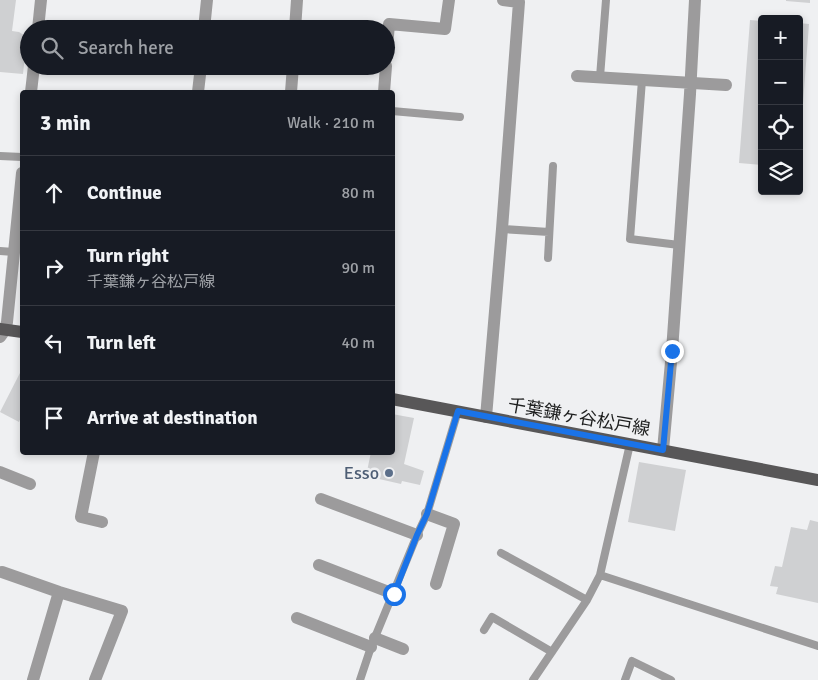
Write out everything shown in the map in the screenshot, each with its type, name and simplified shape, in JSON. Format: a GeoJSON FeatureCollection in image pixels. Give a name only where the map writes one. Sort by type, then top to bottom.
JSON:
{"type":"FeatureCollection","features":[{"type":"Feature","properties":{"kind":"main road"},"geometry":{"type":"LineString","coordinates":[[2,332],[20,332]]}},
{"type":"Feature","properties":{"kind":"main road","name":"千葉鎌ヶ谷松戸線"},"geometry":{"type":"LineString","coordinates":[[395,400],[818,480]]}},
{"type":"Feature","properties":{"kind":"street"},"geometry":{"type":"LineString","coordinates":[[39,20],[41,0]]}},
{"type":"Feature","properties":{"kind":"street"},"geometry":{"type":"LineString","coordinates":[[205,20],[207,0]]}},
{"type":"Feature","properties":{"kind":"street"},"geometry":{"type":"LineString","coordinates":[[296,20],[297,0]]}},
{"type":"Feature","properties":{"kind":"street"},"geometry":{"type":"LineString","coordinates":[[395,25],[445,29],[449,0]]}},
{"type":"Feature","properties":{"kind":"street"},"geometry":{"type":"LineString","coordinates":[[486,417],[519,1],[503,0]]}},
{"type":"Feature","properties":{"kind":"street"},"geometry":{"type":"LineString","coordinates":[[663,450],[672,351],[695,0]]}},
{"type":"Feature","properties":{"kind":"street"},"geometry":{"type":"LineString","coordinates":[[31,90],[33,75]]}},
{"type":"Feature","properties":{"kind":"street"},"geometry":{"type":"LineString","coordinates":[[198,90],[199,75]]}},
{"type":"Feature","properties":{"kind":"street"},"geometry":{"type":"LineString","coordinates":[[291,90],[292,75]]}},
{"type":"Feature","properties":{"kind":"street"},"geometry":{"type":"LineString","coordinates":[[384,90],[385,75]]}},
{"type":"Feature","properties":{"kind":"street"},"geometry":{"type":"LineString","coordinates":[[577,76],[726,85]]}},
{"type":"Feature","properties":{"kind":"street"},"geometry":{"type":"LineString","coordinates":[[2,332],[7,322],[20,193]]}},
{"type":"Feature","properties":{"kind":"street"},"geometry":{"type":"LineString","coordinates":[[93,455],[81,517],[102,522]]}},
{"type":"Feature","properties":{"kind":"street"},"geometry":{"type":"LineString","coordinates":[[0,472],[30,484]]}},
{"type":"Feature","properties":{"kind":"street"},"geometry":{"type":"LineString","coordinates":[[321,499],[417,535]]}},
{"type":"Feature","properties":{"kind":"street"},"geometry":{"type":"LineString","coordinates":[[427,514],[454,524],[436,584]]}},
{"type":"Feature","properties":{"kind":"street"},"geometry":{"type":"LineString","coordinates":[[319,565],[394,594]]}},
{"type":"Feature","properties":{"kind":"street"},"geometry":{"type":"LineString","coordinates":[[2,572],[122,611],[95,680]]}},
{"type":"Feature","properties":{"kind":"street"},"geometry":{"type":"LineString","coordinates":[[33,680],[59,592]]}},
{"type":"Feature","properties":{"kind":"street"},"geometry":{"type":"LineString","coordinates":[[297,618],[402,649]]}},
{"type":"Feature","properties":{"kind":"lane"},"geometry":{"type":"LineString","coordinates":[[600,77],[606,0]]}},
{"type":"Feature","properties":{"kind":"lane"},"geometry":{"type":"LineString","coordinates":[[642,80],[630,239],[679,245]]}},
{"type":"Feature","properties":{"kind":"lane"},"geometry":{"type":"LineString","coordinates":[[395,111],[460,117]]}},
{"type":"Feature","properties":{"kind":"lane"},"geometry":{"type":"LineString","coordinates":[[0,156],[20,157]]}},
{"type":"Feature","properties":{"kind":"lane"},"geometry":{"type":"LineString","coordinates":[[548,258],[553,166]]}},
{"type":"Feature","properties":{"kind":"lane"},"geometry":{"type":"LineString","coordinates":[[502,229],[549,232]]}},
{"type":"Feature","properties":{"kind":"lane"},"geometry":{"type":"LineString","coordinates":[[0,251],[14,252]]}},
{"type":"Feature","properties":{"kind":"lane"},"geometry":{"type":"LineString","coordinates":[[360,680],[373,642],[427,514],[458,411]]}},
{"type":"Feature","properties":{"kind":"lane"},"geometry":{"type":"LineString","coordinates":[[533,680],[587,600],[600,575],[630,444]]}},
{"type":"Feature","properties":{"kind":"lane"},"geometry":{"type":"LineString","coordinates":[[501,553],[587,600]]}},
{"type":"Feature","properties":{"kind":"lane"},"geometry":{"type":"LineString","coordinates":[[600,575],[818,646]]}},
{"type":"Feature","properties":{"kind":"lane"},"geometry":{"type":"LineString","coordinates":[[484,630],[492,617],[552,652]]}},
{"type":"Feature","properties":{"kind":"lane"},"geometry":{"type":"LineString","coordinates":[[625,680],[632,661],[671,680]]}},
{"type":"Feature","properties":{"kind":"building"},"geometry":{"type":"Polygon","coordinates":[[[0,0],[16,0],[12,31],[20,33],[20,74],[0,72],[0,0]]]}},
{"type":"Feature","properties":{"kind":"building"},"geometry":{"type":"Polygon","coordinates":[[[810,0],[810,3],[786,1],[810,0]]]}},
{"type":"Feature","properties":{"kind":"building"},"geometry":{"type":"Polygon","coordinates":[[[750,20],[758,21],[758,165],[739,163],[750,20]]]}},
{"type":"Feature","properties":{"kind":"building"},"geometry":{"type":"Polygon","coordinates":[[[803,23],[809,24],[803,104],[803,23]]]}},
{"type":"Feature","properties":{"kind":"building"},"geometry":{"type":"Polygon","coordinates":[[[20,373],[19,422],[0,412],[20,373]]]}},
{"type":"Feature","properties":{"kind":"building"},"geometry":{"type":"Polygon","coordinates":[[[395,415],[414,418],[404,464],[424,471],[420,485],[402,481],[401,484],[366,476],[370,455],[395,455],[395,415]]]}},
{"type":"Feature","properties":{"kind":"building"},"geometry":{"type":"Polygon","coordinates":[[[639,462],[686,470],[675,531],[628,522],[639,462]]]}},
{"type":"Feature","properties":{"kind":"building"},"geometry":{"type":"Polygon","coordinates":[[[810,520],[818,522],[818,603],[776,594],[778,587],[770,586],[775,566],[782,567],[791,527],[807,530],[810,520]]]}},
{"type":"Feature","properties":{"kind":"place","name":"Esso"},"geometry":{"type":"Point","coordinates":[389,473]}},
{"type":"Feature","properties":{"kind":"route"},"geometry":{"type":"LineString","coordinates":[[394,594],[427,514],[458,411],[663,450],[672,351]]}}]}
